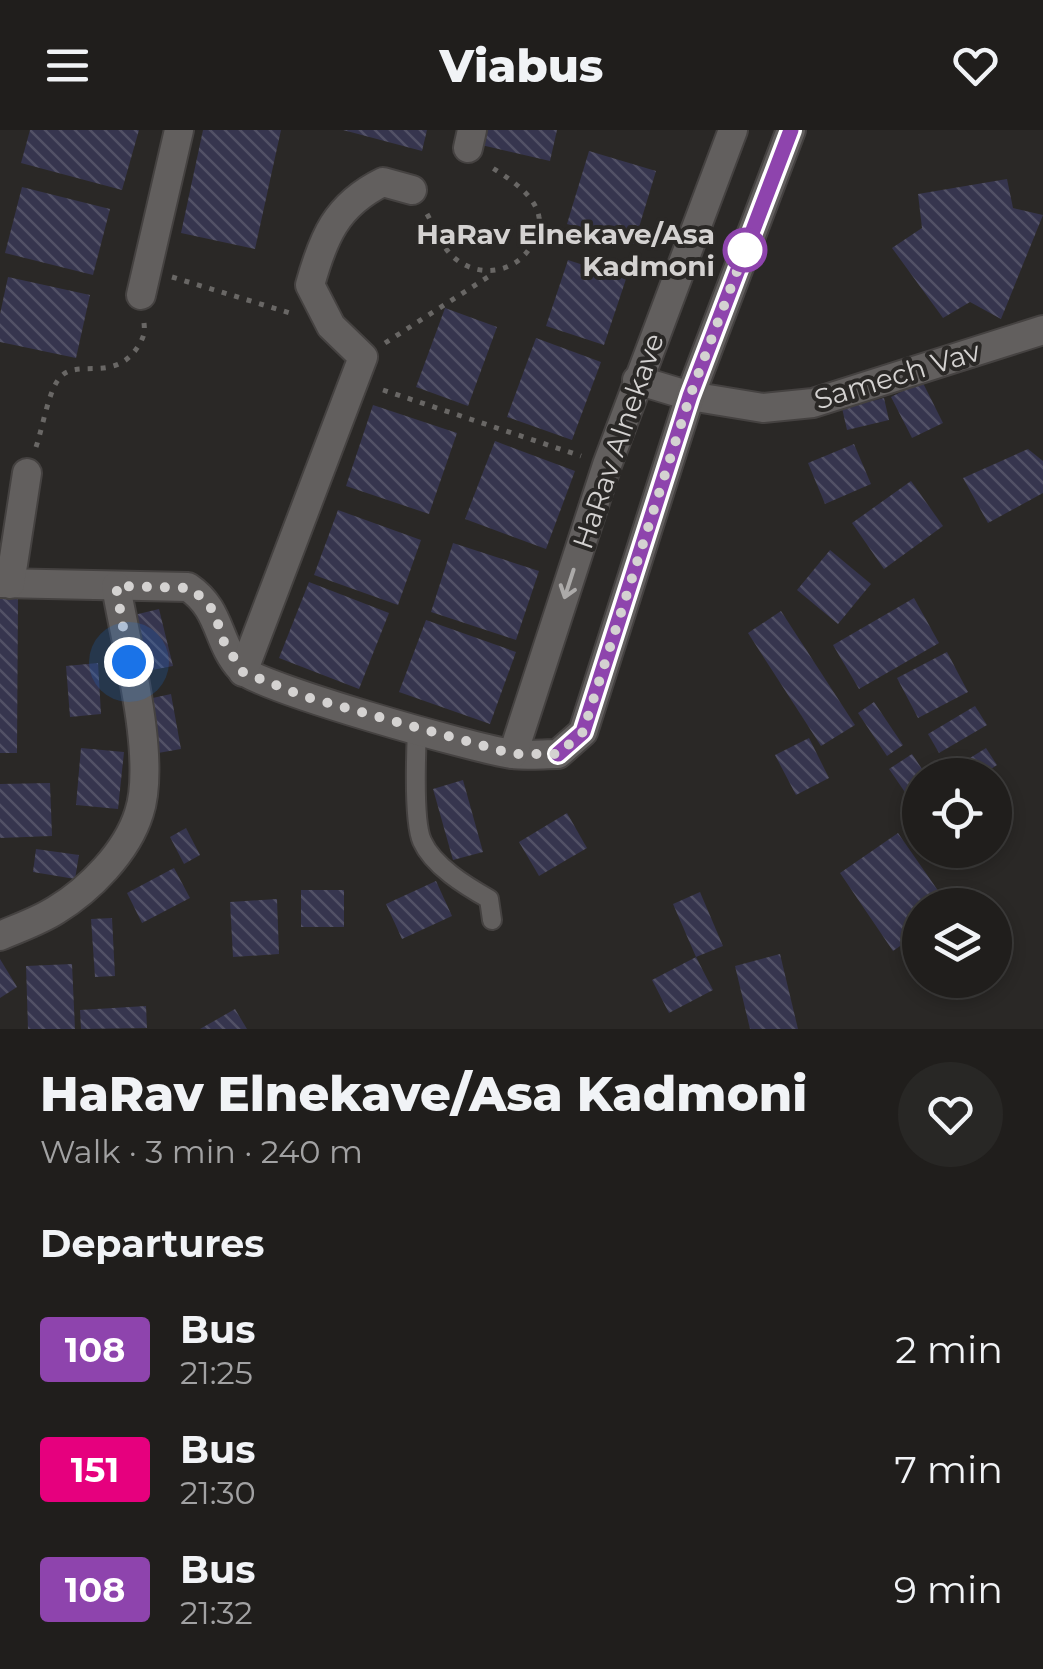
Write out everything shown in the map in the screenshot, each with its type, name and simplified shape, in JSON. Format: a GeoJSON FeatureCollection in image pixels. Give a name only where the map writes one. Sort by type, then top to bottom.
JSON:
{"type":"FeatureCollection","features":[{"type":"Feature","properties":{"kind":"street"},"geometry":{"type":"LineString","coordinates":[[145,282],[179,130]]}},
{"type":"Feature","properties":{"kind":"street","name":"HaRav Alnekave"},"geometry":{"type":"LineString","coordinates":[[733,130],[607,465],[513,754],[558,754],[583,732],[690,396],[791,130]]}},
{"type":"Feature","properties":{"kind":"street"},"geometry":{"type":"LineString","coordinates":[[243,672],[358,369],[310,286],[320,248],[342,210],[366,191],[383,182],[412,190]]}},
{"type":"Feature","properties":{"kind":"street","name":"Samech Vav"},"geometry":{"type":"LineString","coordinates":[[637,380],[690,396],[763,408],[813,403],[1043,330]]}},
{"type":"Feature","properties":{"kind":"street"},"geometry":{"type":"LineString","coordinates":[[28,473],[5,583],[188,588],[214,612],[224,642],[243,672],[303,696],[513,754]]}},
{"type":"Feature","properties":{"kind":"street"},"geometry":{"type":"LineString","coordinates":[[0,936],[56,910],[95,880],[121,847],[139,814],[146,778],[144,747],[116,586]]}},
{"type":"Feature","properties":{"kind":"lane"},"geometry":{"type":"LineString","coordinates":[[416,729],[422,841],[443,867],[489,899],[492,920]]}},
{"type":"Feature","properties":{"kind":"path"},"geometry":{"type":"LineString","coordinates":[[358,369],[496,271],[519,263],[534,245],[539,217],[526,193],[506,177]]}},
{"type":"Feature","properties":{"kind":"path"},"geometry":{"type":"LineString","coordinates":[[412,190],[443,245],[458,262],[496,271]]}},
{"type":"Feature","properties":{"kind":"path"},"geometry":{"type":"LineString","coordinates":[[28,473],[58,379],[71,370],[102,370],[122,364],[145,334],[145,282],[331,326]]}},
{"type":"Feature","properties":{"kind":"path"},"geometry":{"type":"LineString","coordinates":[[358,369],[607,465]]}},
{"type":"Feature","properties":{"kind":"building"},"geometry":{"type":"Polygon","coordinates":[[[30,130],[139,130],[122,190],[21,163],[30,130]]]}},
{"type":"Feature","properties":{"kind":"building"},"geometry":{"type":"Polygon","coordinates":[[[203,130],[281,130],[255,249],[181,233],[203,130]]]}},
{"type":"Feature","properties":{"kind":"building"},"geometry":{"type":"Polygon","coordinates":[[[343,130],[427,130],[422,151],[343,130]]]}},
{"type":"Feature","properties":{"kind":"building"},"geometry":{"type":"Polygon","coordinates":[[[480,130],[557,130],[550,161],[477,144],[480,130]]]}},
{"type":"Feature","properties":{"kind":"building"},"geometry":{"type":"Polygon","coordinates":[[[589,151],[656,171],[634,244],[567,224],[589,151]]]}},
{"type":"Feature","properties":{"kind":"building"},"geometry":{"type":"Polygon","coordinates":[[[1007,179],[1013,208],[1043,215],[1001,319],[970,302],[943,318],[892,248],[922,228],[918,194],[1007,179]]]}},
{"type":"Feature","properties":{"kind":"building"},"geometry":{"type":"Polygon","coordinates":[[[22,187],[110,209],[93,275],[5,253],[22,187]]]}},
{"type":"Feature","properties":{"kind":"building"},"geometry":{"type":"Polygon","coordinates":[[[568,260],[626,279],[604,345],[546,326],[568,260]]]}},
{"type":"Feature","properties":{"kind":"building"},"geometry":{"type":"Polygon","coordinates":[[[8,277],[90,295],[76,358],[0,342],[0,314],[8,277]]]}},
{"type":"Feature","properties":{"kind":"building"},"geometry":{"type":"Polygon","coordinates":[[[445,308],[497,327],[468,406],[416,387],[445,308]]]}},
{"type":"Feature","properties":{"kind":"building"},"geometry":{"type":"Polygon","coordinates":[[[536,338],[601,362],[572,440],[507,417],[536,338]]]}},
{"type":"Feature","properties":{"kind":"building"},"geometry":{"type":"Polygon","coordinates":[[[922,381],[943,423],[912,438],[891,397],[922,381]]]}},
{"type":"Feature","properties":{"kind":"building"},"geometry":{"type":"Polygon","coordinates":[[[884,398],[889,420],[847,430],[842,408],[884,398]]]}},
{"type":"Feature","properties":{"kind":"building"},"geometry":{"type":"Polygon","coordinates":[[[373,405],[457,433],[429,514],[346,486],[373,405]]]}},
{"type":"Feature","properties":{"kind":"building"},"geometry":{"type":"Polygon","coordinates":[[[495,441],[575,471],[546,549],[465,519],[495,441]]]}},
{"type":"Feature","properties":{"kind":"building"},"geometry":{"type":"Polygon","coordinates":[[[854,444],[871,484],[825,504],[808,463],[854,444]]]}},
{"type":"Feature","properties":{"kind":"building"},"geometry":{"type":"Polygon","coordinates":[[[1028,449],[1043,461],[1043,493],[988,523],[963,478],[1028,449]]]}},
{"type":"Feature","properties":{"kind":"building"},"geometry":{"type":"Polygon","coordinates":[[[911,481],[943,526],[884,569],[852,523],[911,481]]]}},
{"type":"Feature","properties":{"kind":"building"},"geometry":{"type":"Polygon","coordinates":[[[338,510],[421,540],[398,605],[314,575],[338,510]]]}},
{"type":"Feature","properties":{"kind":"building"},"geometry":{"type":"Polygon","coordinates":[[[453,543],[539,571],[516,640],[431,612],[453,543]]]}},
{"type":"Feature","properties":{"kind":"building"},"geometry":{"type":"Polygon","coordinates":[[[830,550],[871,584],[838,624],[797,590],[830,550]]]}},
{"type":"Feature","properties":{"kind":"building"},"geometry":{"type":"Polygon","coordinates":[[[309,582],[389,613],[359,689],[279,658],[309,582]]]}},
{"type":"Feature","properties":{"kind":"building"},"geometry":{"type":"Polygon","coordinates":[[[0,593],[18,593],[17,753],[0,753],[0,593]]]}},
{"type":"Feature","properties":{"kind":"building"},"geometry":{"type":"Polygon","coordinates":[[[914,598],[939,643],[859,689],[833,645],[914,598]]]}},
{"type":"Feature","properties":{"kind":"building"},"geometry":{"type":"Polygon","coordinates":[[[159,609],[173,666],[147,671],[134,615],[159,609]]]}},
{"type":"Feature","properties":{"kind":"building"},"geometry":{"type":"Polygon","coordinates":[[[781,611],[855,725],[821,746],[748,633],[781,611]]]}},
{"type":"Feature","properties":{"kind":"building"},"geometry":{"type":"Polygon","coordinates":[[[426,620],[516,652],[490,724],[399,692],[426,620]]]}},
{"type":"Feature","properties":{"kind":"building"},"geometry":{"type":"Polygon","coordinates":[[[947,652],[968,692],[918,718],[897,678],[947,652]]]}},
{"type":"Feature","properties":{"kind":"building"},"geometry":{"type":"Polygon","coordinates":[[[98,663],[101,714],[70,717],[66,666],[98,663]]]}},
{"type":"Feature","properties":{"kind":"building"},"geometry":{"type":"Polygon","coordinates":[[[171,694],[181,749],[158,753],[148,699],[171,694]]]}},
{"type":"Feature","properties":{"kind":"building"},"geometry":{"type":"Polygon","coordinates":[[[874,702],[903,745],[887,756],[858,713],[874,702]]]}},
{"type":"Feature","properties":{"kind":"building"},"geometry":{"type":"Polygon","coordinates":[[[975,706],[987,725],[939,753],[928,734],[975,706]]]}},
{"type":"Feature","properties":{"kind":"building"},"geometry":{"type":"Polygon","coordinates":[[[809,738],[829,778],[796,795],[775,755],[809,738]]]}},
{"type":"Feature","properties":{"kind":"building"},"geometry":{"type":"Polygon","coordinates":[[[81,748],[124,752],[118,809],[76,805],[81,748]]]}},
{"type":"Feature","properties":{"kind":"building"},"geometry":{"type":"Polygon","coordinates":[[[986,748],[992,758],[970,758],[986,748]]]}},
{"type":"Feature","properties":{"kind":"building"},"geometry":{"type":"Polygon","coordinates":[[[902,761],[902,788],[889,769],[902,761]]]}},
{"type":"Feature","properties":{"kind":"building"},"geometry":{"type":"Polygon","coordinates":[[[463,780],[483,852],[453,860],[433,789],[463,780]]]}},
{"type":"Feature","properties":{"kind":"building"},"geometry":{"type":"Polygon","coordinates":[[[50,783],[52,836],[0,838],[0,784],[50,783]]]}},
{"type":"Feature","properties":{"kind":"building"},"geometry":{"type":"Polygon","coordinates":[[[567,813],[587,848],[539,876],[519,842],[567,813]]]}},
{"type":"Feature","properties":{"kind":"building"},"geometry":{"type":"Polygon","coordinates":[[[186,828],[200,855],[184,864],[170,837],[186,828]]]}},
{"type":"Feature","properties":{"kind":"building"},"geometry":{"type":"Polygon","coordinates":[[[898,833],[902,839],[902,868],[922,868],[936,888],[902,888],[902,945],[893,951],[840,873],[898,833]]]}},
{"type":"Feature","properties":{"kind":"building"},"geometry":{"type":"Polygon","coordinates":[[[36,849],[79,855],[75,879],[33,872],[36,849]]]}},
{"type":"Feature","properties":{"kind":"building"},"geometry":{"type":"Polygon","coordinates":[[[174,868],[190,898],[142,923],[127,893],[174,868]]]}},
{"type":"Feature","properties":{"kind":"building"},"geometry":{"type":"Polygon","coordinates":[[[436,881],[452,916],[402,939],[386,904],[436,881]]]}},
{"type":"Feature","properties":{"kind":"building"},"geometry":{"type":"Polygon","coordinates":[[[301,890],[344,890],[344,927],[301,927],[301,890]]]}},
{"type":"Feature","properties":{"kind":"building"},"geometry":{"type":"Polygon","coordinates":[[[700,892],[723,946],[696,957],[673,904],[700,892]]]}},
{"type":"Feature","properties":{"kind":"building"},"geometry":{"type":"Polygon","coordinates":[[[277,899],[279,954],[233,957],[230,902],[277,899]]]}},
{"type":"Feature","properties":{"kind":"building"},"geometry":{"type":"Polygon","coordinates":[[[112,918],[115,976],[95,977],[91,919],[112,918]]]}},
{"type":"Feature","properties":{"kind":"building"},"geometry":{"type":"Polygon","coordinates":[[[780,954],[798,1029],[750,1029],[735,966],[780,954]]]}},
{"type":"Feature","properties":{"kind":"building"},"geometry":{"type":"Polygon","coordinates":[[[696,957],[713,990],[669,1013],[652,980],[696,957]]]}},
{"type":"Feature","properties":{"kind":"building"},"geometry":{"type":"Polygon","coordinates":[[[0,959],[17,987],[0,998],[0,959]]]}},
{"type":"Feature","properties":{"kind":"building"},"geometry":{"type":"Polygon","coordinates":[[[72,964],[75,1029],[28,1029],[26,966],[72,964]]]}},
{"type":"Feature","properties":{"kind":"building"},"geometry":{"type":"Polygon","coordinates":[[[146,1006],[147,1028],[81,1029],[80,1010],[146,1006]]]}},
{"type":"Feature","properties":{"kind":"building"},"geometry":{"type":"Polygon","coordinates":[[[235,1009],[247,1029],[200,1029],[235,1009]]]}},
{"type":"Feature","properties":{"kind":"bus line","name":"108"},"geometry":{"type":"LineString","coordinates":[[558,754],[583,732],[690,396],[791,130]]}},
{"type":"Feature","properties":{"kind":"place","name":"HaRav Elnekave/Asa Kadmoni"},"geometry":{"type":"Point","coordinates":[745,250]}},
{"type":"Feature","properties":{"kind":"route"},"geometry":{"type":"LineString","coordinates":[[129,662],[116,586],[188,588],[214,612],[224,642],[243,672],[303,696],[416,729],[513,754],[558,754],[583,732],[690,396],[745,250]]}}]}
